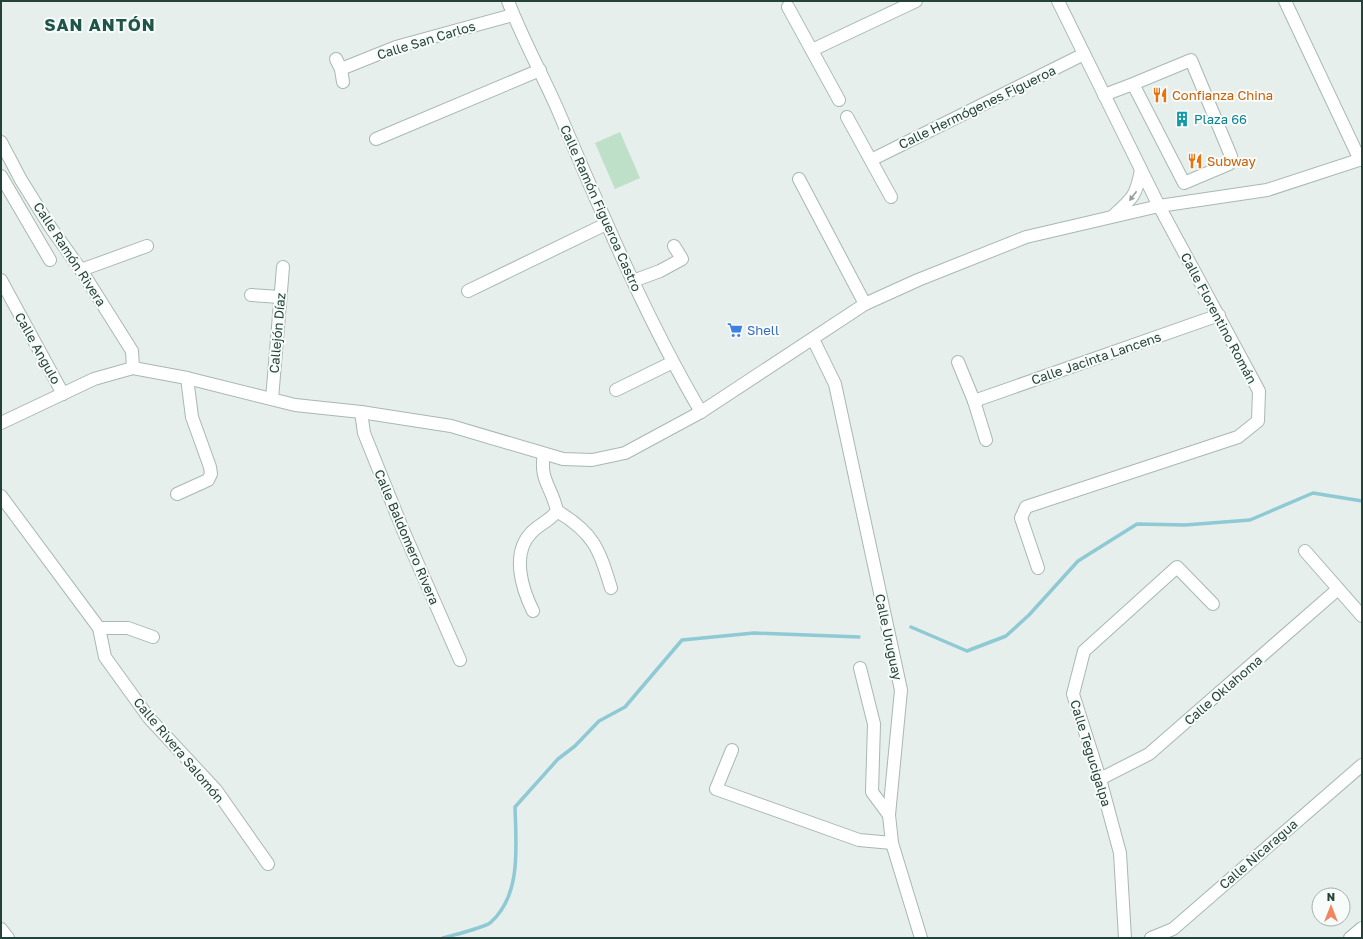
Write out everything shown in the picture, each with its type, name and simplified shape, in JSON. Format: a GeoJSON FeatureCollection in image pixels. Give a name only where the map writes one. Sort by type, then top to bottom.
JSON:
{"type":"FeatureCollection","features":[{"type":"Feature","properties":{"kind":"street","name":"Calle Ramón Figueroa Castro"},"geometry":{"type":"LineString","coordinates":[[508,1],[513,15],[540,70],[606,224],[634,281],[671,363],[701,412]]}},
{"type":"Feature","properties":{"kind":"street"},"geometry":{"type":"LineString","coordinates":[[812,50],[916,1]]}},
{"type":"Feature","properties":{"kind":"street","name":"Calle Florentino Román"},"geometry":{"type":"LineString","coordinates":[[1038,568],[1021,518],[1026,507],[1238,437],[1258,421],[1258,391],[1219,315],[1159,206],[1058,1]]}},
{"type":"Feature","properties":{"kind":"street"},"geometry":{"type":"LineString","coordinates":[[1,423],[94,379],[133,368],[187,378],[295,405],[361,412],[451,426],[563,459],[592,460],[625,453],[701,412],[865,304],[918,280],[1026,237],[1159,206],[1267,190],[1361,160],[1284,1]]}},
{"type":"Feature","properties":{"kind":"street"},"geometry":{"type":"LineString","coordinates":[[788,7],[839,100]]}},
{"type":"Feature","properties":{"kind":"street","name":"Calle San Carlos"},"geometry":{"type":"LineString","coordinates":[[343,82],[338,64],[513,15]]}},
{"type":"Feature","properties":{"kind":"street","name":"Calle Hermógenes Figueroa"},"geometry":{"type":"LineString","coordinates":[[871,160],[1084,54]]}},
{"type":"Feature","properties":{"kind":"street"},"geometry":{"type":"LineString","coordinates":[[1104,95],[1191,60],[1231,156],[1229,164],[1184,183],[1133,84]]}},
{"type":"Feature","properties":{"kind":"street"},"geometry":{"type":"LineString","coordinates":[[376,139],[540,70]]}},
{"type":"Feature","properties":{"kind":"street"},"geometry":{"type":"LineString","coordinates":[[847,117],[891,197]]}},
{"type":"Feature","properties":{"kind":"street","name":"Calle Ramón Rivera"},"geometry":{"type":"LineString","coordinates":[[1,142],[21,180],[81,270],[132,351],[133,368]]}},
{"type":"Feature","properties":{"kind":"street"},"geometry":{"type":"LineString","coordinates":[[1113,217],[1131,200],[1137,191],[1141,170]]}},
{"type":"Feature","properties":{"kind":"street"},"geometry":{"type":"LineString","coordinates":[[1,176],[50,260]]}},
{"type":"Feature","properties":{"kind":"street"},"geometry":{"type":"LineString","coordinates":[[799,179],[865,304]]}},
{"type":"Feature","properties":{"kind":"street"},"geometry":{"type":"LineString","coordinates":[[468,291],[606,224]]}},
{"type":"Feature","properties":{"kind":"street"},"geometry":{"type":"LineString","coordinates":[[81,270],[147,246]]}},
{"type":"Feature","properties":{"kind":"street"},"geometry":{"type":"LineString","coordinates":[[634,281],[682,259],[674,246]]}},
{"type":"Feature","properties":{"kind":"street","name":"Callejón Díaz"},"geometry":{"type":"LineString","coordinates":[[272,399],[283,267]]}},
{"type":"Feature","properties":{"kind":"street","name":"Calle Angulo"},"geometry":{"type":"LineString","coordinates":[[1,280],[5,300],[63,394]]}},
{"type":"Feature","properties":{"kind":"street"},"geometry":{"type":"LineString","coordinates":[[251,295],[280,297]]}},
{"type":"Feature","properties":{"kind":"street","name":"Calle Jacinta Lancens"},"geometry":{"type":"LineString","coordinates":[[974,401],[1219,315]]}},
{"type":"Feature","properties":{"kind":"street","name":"Calle Uruguay"},"geometry":{"type":"LineString","coordinates":[[814,339],[835,384],[901,690],[889,815],[892,843],[921,938]]}},
{"type":"Feature","properties":{"kind":"street"},"geometry":{"type":"LineString","coordinates":[[958,362],[974,401],[986,440]]}},
{"type":"Feature","properties":{"kind":"street"},"geometry":{"type":"LineString","coordinates":[[616,390],[671,363]]}},
{"type":"Feature","properties":{"kind":"street"},"geometry":{"type":"LineString","coordinates":[[177,494],[208,480],[211,474],[210,467],[192,417],[187,378]]}},
{"type":"Feature","properties":{"kind":"street","name":"Calle Baldomero Rivera"},"geometry":{"type":"LineString","coordinates":[[361,412],[364,433],[403,530],[460,660]]}},
{"type":"Feature","properties":{"kind":"street"},"geometry":{"type":"LineString","coordinates":[[544,454],[542,467],[543,477],[555,502],[557,511],[576,523],[594,542],[602,558],[611,588]]}},
{"type":"Feature","properties":{"kind":"street","name":"Calle Rivera Salomón"},"geometry":{"type":"LineString","coordinates":[[1,496],[99,628],[106,657],[149,718],[216,790],[268,864]]}},
{"type":"Feature","properties":{"kind":"street"},"geometry":{"type":"LineString","coordinates":[[533,611],[525,594],[520,578],[524,545],[531,533],[552,518],[557,511]]}},
{"type":"Feature","properties":{"kind":"street"},"geometry":{"type":"LineString","coordinates":[[1305,551],[1362,616]]}},
{"type":"Feature","properties":{"kind":"street","name":"Calle Tegucigalpa"},"geometry":{"type":"LineString","coordinates":[[1125,938],[1120,853],[1100,779],[1072,694],[1084,651],[1177,566],[1213,604]]}},
{"type":"Feature","properties":{"kind":"street","name":"Calle Oklahoma"},"geometry":{"type":"LineString","coordinates":[[1100,779],[1149,754],[1338,589]]}},
{"type":"Feature","properties":{"kind":"street"},"geometry":{"type":"LineString","coordinates":[[99,628],[128,628],[153,637]]}},
{"type":"Feature","properties":{"kind":"street"},"geometry":{"type":"LineString","coordinates":[[860,668],[874,724],[872,792],[889,815]]}},
{"type":"Feature","properties":{"kind":"street"},"geometry":{"type":"LineString","coordinates":[[732,750],[716,789],[859,840],[892,843]]}},
{"type":"Feature","properties":{"kind":"street","name":"Calle Nicaragua"},"geometry":{"type":"LineString","coordinates":[[1151,938],[1173,929],[1362,765]]}},
{"type":"Feature","properties":{"kind":"street"},"geometry":{"type":"LineString","coordinates":[[1350,938],[1362,928]]}},
{"type":"Feature","properties":{"kind":"street"},"geometry":{"type":"LineString","coordinates":[[1,929],[8,938]]}},
{"type":"Feature","properties":{"kind":"green space"},"geometry":{"type":"Polygon","coordinates":[[[620,132],[640,178],[615,189],[595,143],[620,132]]]}},
{"type":"Feature","properties":{"kind":"waterway"},"geometry":{"type":"LineString","coordinates":[[911,627],[967,651],[1006,636],[1029,615],[1078,561],[1137,524],[1185,525],[1250,520],[1313,493],[1362,501]]}},
{"type":"Feature","properties":{"kind":"waterway"},"geometry":{"type":"LineString","coordinates":[[443,938],[486,925],[490,923],[500,912],[508,899],[515,869],[515,807],[558,759],[575,746],[599,721],[625,707],[682,640],[754,633],[859,637]]}},
{"type":"Feature","properties":{"kind":"place","name":"Confianza China"},"geometry":{"type":"Point","coordinates":[1160,95]}},
{"type":"Feature","properties":{"kind":"place","name":"Plaza 66"},"geometry":{"type":"Point","coordinates":[1182,119]}},
{"type":"Feature","properties":{"kind":"place","name":"Subway"},"geometry":{"type":"Point","coordinates":[1195,161]}},
{"type":"Feature","properties":{"kind":"place","name":"Shell"},"geometry":{"type":"Point","coordinates":[735,330]}},
{"type":"Feature","properties":{"kind":"district","name":"SAN ANTÓN"},"geometry":{"type":"Point","coordinates":[100,24]}}]}
